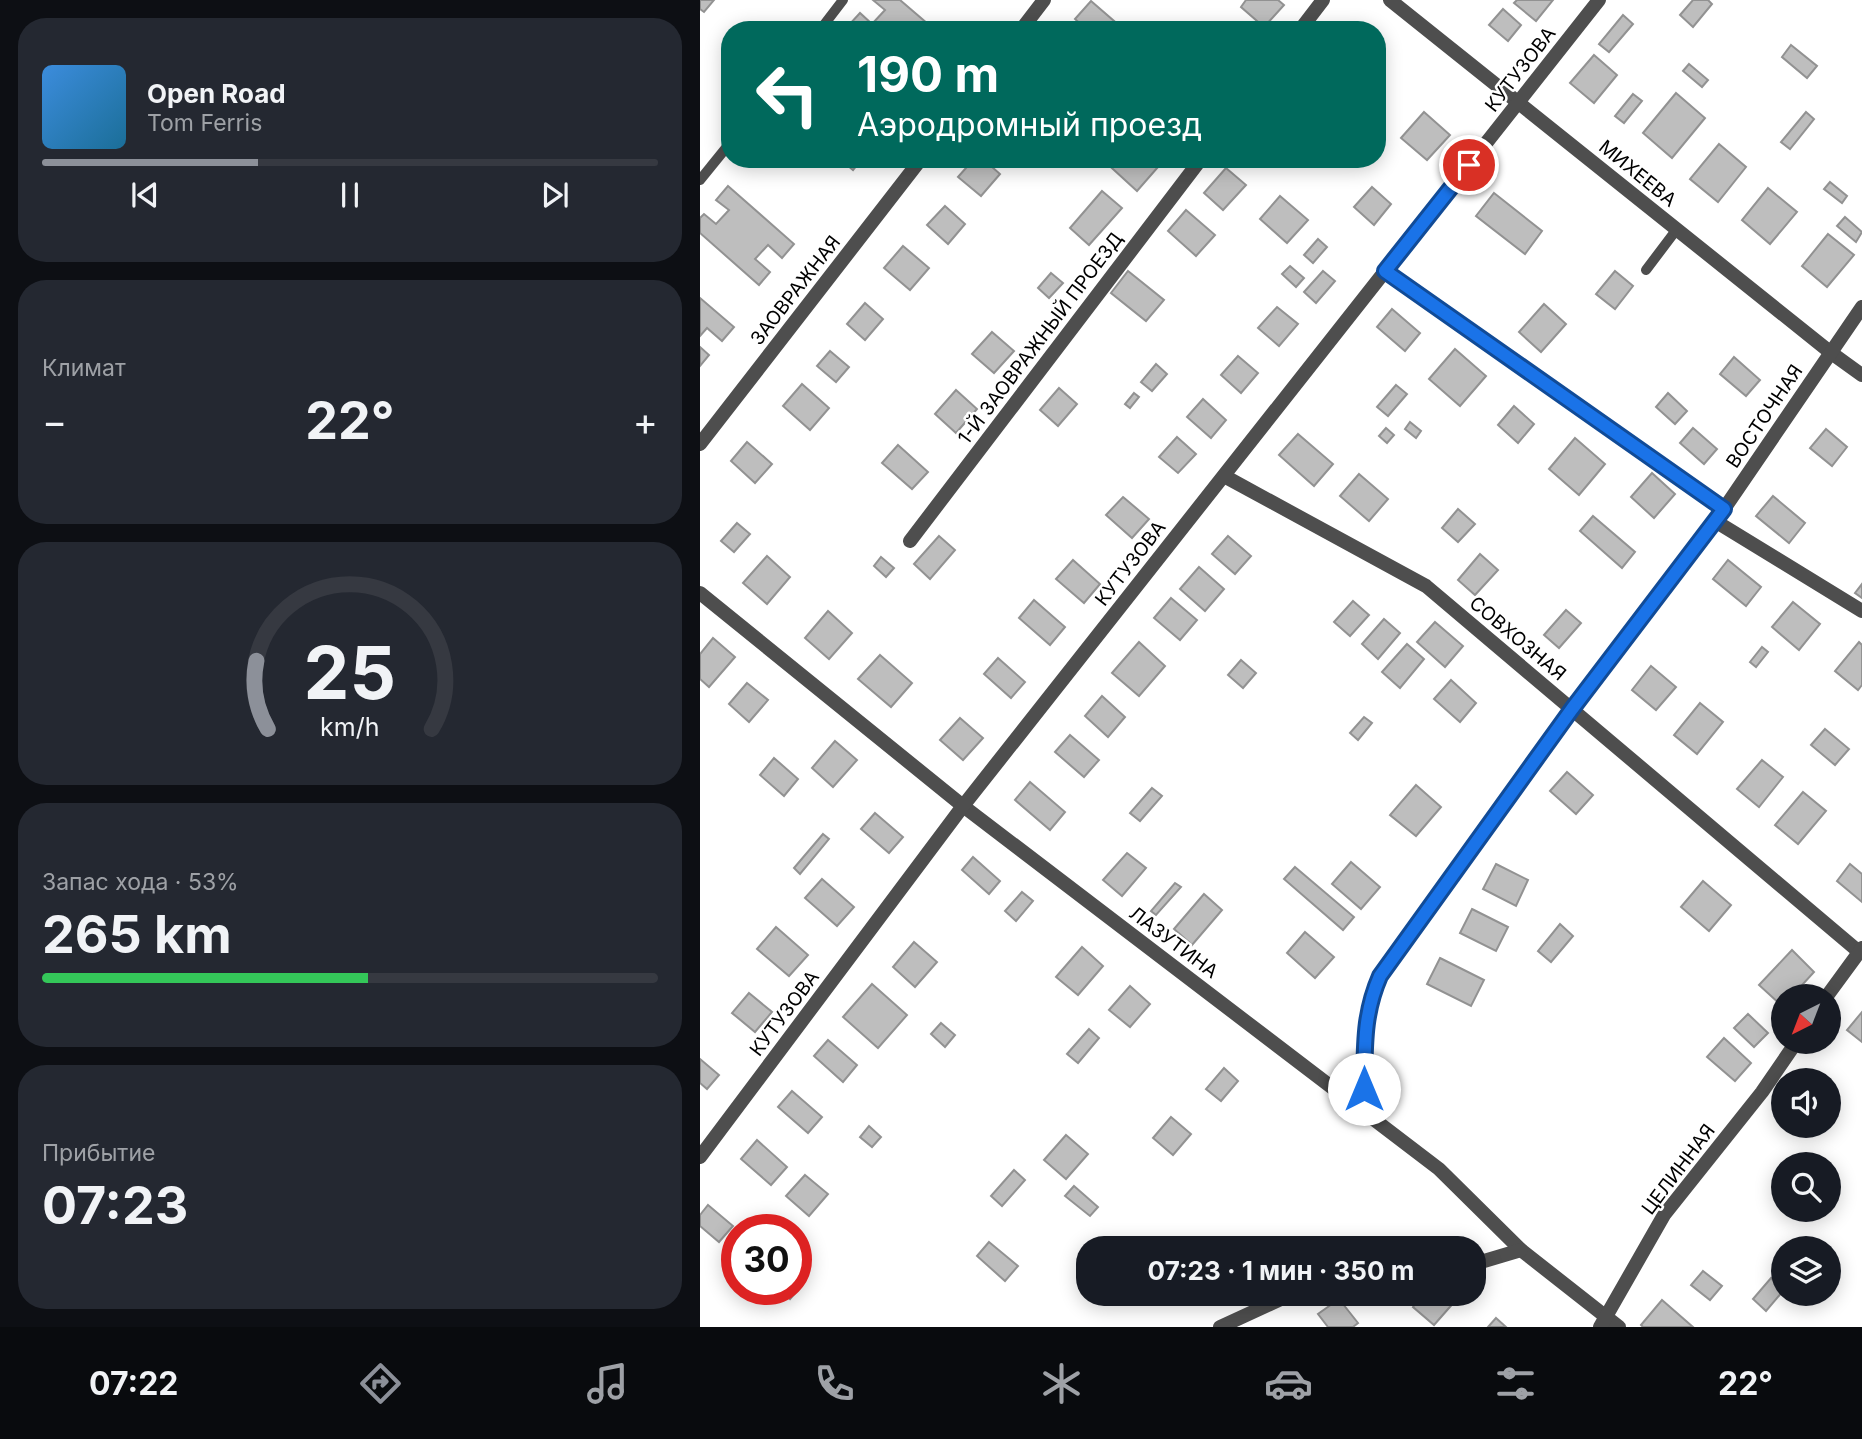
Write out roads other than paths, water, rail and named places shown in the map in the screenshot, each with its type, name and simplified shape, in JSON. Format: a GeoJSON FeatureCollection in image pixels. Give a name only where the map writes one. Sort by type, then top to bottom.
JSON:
{"type":"FeatureCollection","features":[{"type":"Feature","properties":{"kind":"street"},"geometry":{"type":"LineString","coordinates":[[1028,21],[1044,0]]}},
{"type":"Feature","properties":{"kind":"street"},"geometry":{"type":"LineString","coordinates":[[1307,21],[1323,0]]}},
{"type":"Feature","properties":{"kind":"street","name":"МИХЕЕВА"},"geometry":{"type":"LineString","coordinates":[[1390,0],[1862,375]]}},
{"type":"Feature","properties":{"kind":"street","name":"КУТУЗОВА"},"geometry":{"type":"LineString","coordinates":[[700,1157],[963,806],[1599,0]]}},
{"type":"Feature","properties":{"kind":"street","name":"ЗАОВРАЖНАЯ"},"geometry":{"type":"LineString","coordinates":[[700,444],[913,168]]}},
{"type":"Feature","properties":{"kind":"street","name":"1-Й ЗАОВРАЖНЫЙ ПРОЕЗД"},"geometry":{"type":"LineString","coordinates":[[909,541],[1194,168]]}},
{"type":"Feature","properties":{"kind":"street"},"geometry":{"type":"LineString","coordinates":[[1385,271],[1724,509]]}},
{"type":"Feature","properties":{"kind":"street","name":"ВОСТОЧНАЯ"},"geometry":{"type":"LineString","coordinates":[[1364,1111],[1365,1025],[1370,999],[1380,976],[1572,709],[1724,509],[1862,307]]}},
{"type":"Feature","properties":{"kind":"street","name":"СОВХОЗНАЯ"},"geometry":{"type":"LineString","coordinates":[[1224,476],[1426,586],[1860,949]]}},
{"type":"Feature","properties":{"kind":"street"},"geometry":{"type":"LineString","coordinates":[[1715,521],[1862,611]]}},
{"type":"Feature","properties":{"kind":"street","name":"ЛАЗУТИНА"},"geometry":{"type":"LineString","coordinates":[[700,593],[963,806],[1439,1169],[1521,1250],[1608,1324]]}},
{"type":"Feature","properties":{"kind":"street"},"geometry":{"type":"LineString","coordinates":[[1836,984],[1860,949]]}},
{"type":"Feature","properties":{"kind":"street","name":"ЦЕЛИННАЯ"},"geometry":{"type":"LineString","coordinates":[[1608,1324],[1664,1215],[1762,1092],[1788,1054]]}},
{"type":"Feature","properties":{"kind":"street"},"geometry":{"type":"LineString","coordinates":[[1486,1260],[1521,1250]]}},
{"type":"Feature","properties":{"kind":"street"},"geometry":{"type":"LineString","coordinates":[[1220,1327],[1266,1306]]}},
{"type":"Feature","properties":{"kind":"lane"},"geometry":{"type":"LineString","coordinates":[[827,21],[843,0]]}},
{"type":"Feature","properties":{"kind":"lane"},"geometry":{"type":"LineString","coordinates":[[700,180],[721,154]]}},
{"type":"Feature","properties":{"kind":"lane"},"geometry":{"type":"LineString","coordinates":[[1646,270],[1677,229]]}}]}
